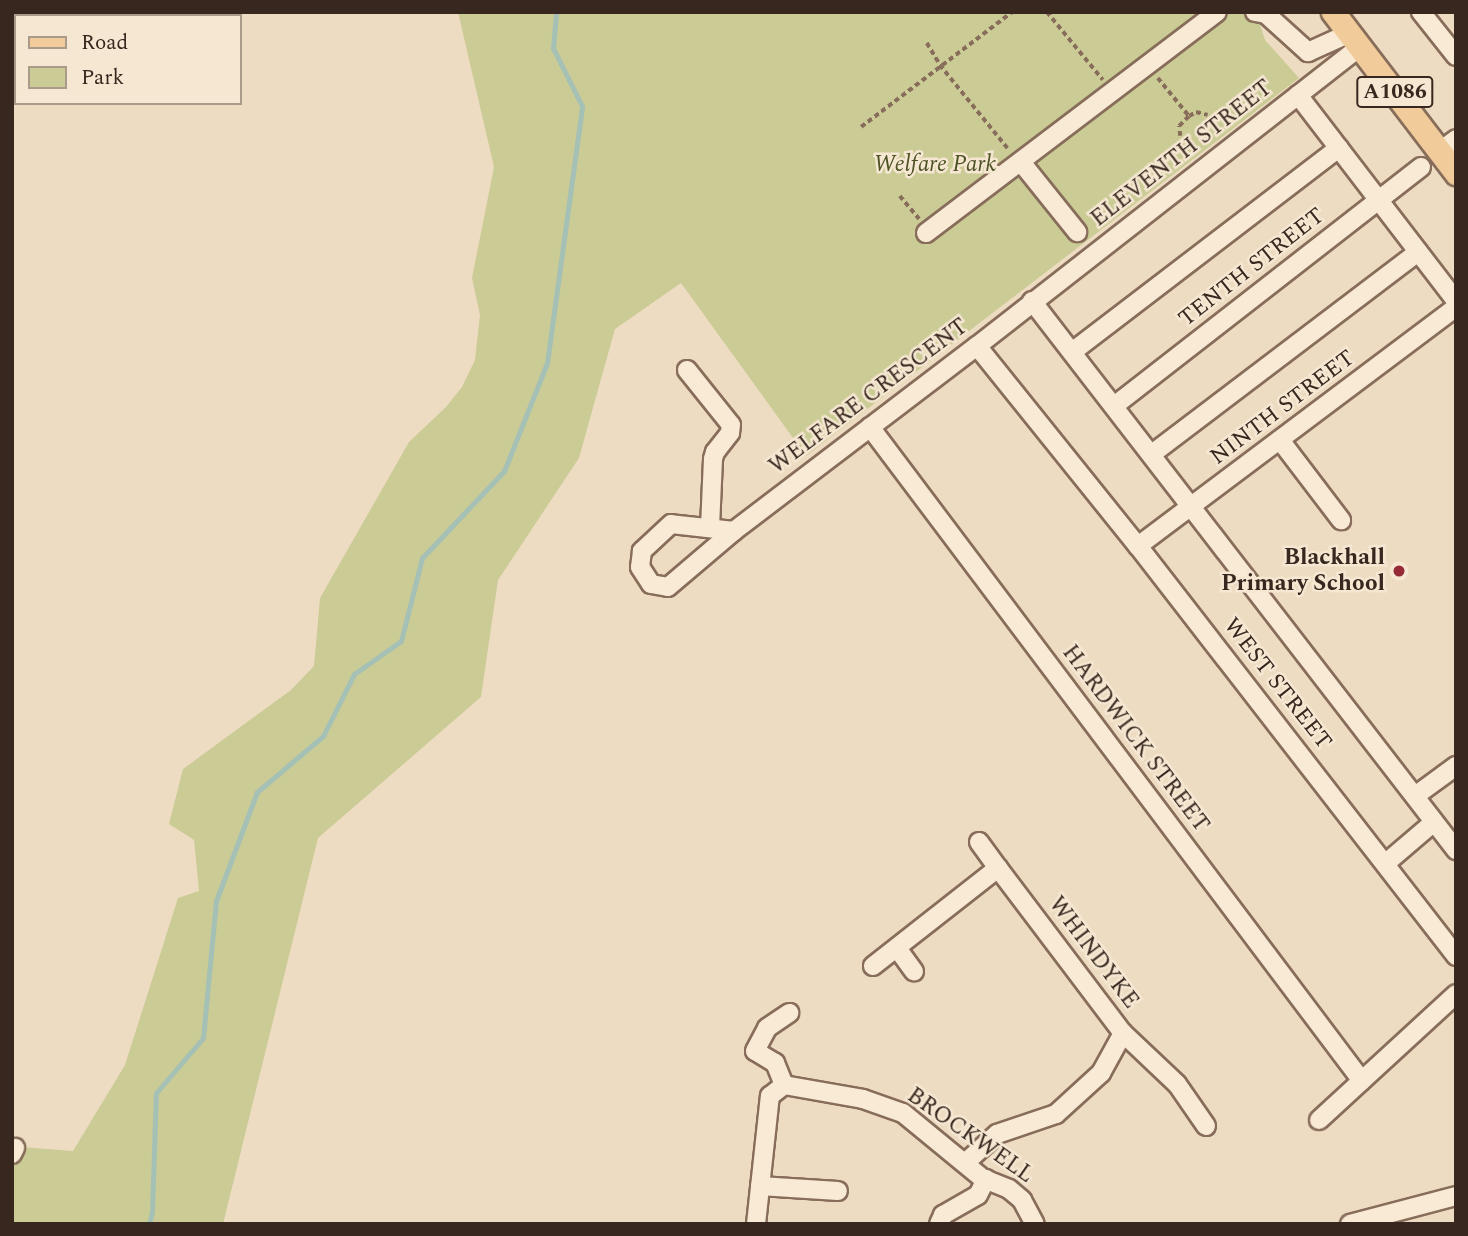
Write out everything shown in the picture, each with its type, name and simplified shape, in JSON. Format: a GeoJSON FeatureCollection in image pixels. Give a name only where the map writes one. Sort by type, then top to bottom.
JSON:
{"type":"FeatureCollection","features":[{"type":"Feature","properties":{"kind":"main road","name":"A1086"},"geometry":{"type":"LineString","coordinates":[[1333,12],[1448,146],[1456,173]]}},
{"type":"Feature","properties":{"kind":"street"},"geometry":{"type":"LineString","coordinates":[[928,232],[1016,157],[1113,92],[1217,12]]}},
{"type":"Feature","properties":{"kind":"street"},"geometry":{"type":"LineString","coordinates":[[1255,12],[1266,14],[1308,52],[1355,40]]}},
{"type":"Feature","properties":{"kind":"street"},"geometry":{"type":"LineString","coordinates":[[1422,12],[1456,56]]}},
{"type":"Feature","properties":{"kind":"street","name":"ELEVENTH STREET"},"geometry":{"type":"LineString","coordinates":[[1032,301],[1298,95],[1355,40]]}},
{"type":"Feature","properties":{"kind":"street"},"geometry":{"type":"LineString","coordinates":[[1298,95],[1456,301]]}},
{"type":"Feature","properties":{"kind":"street"},"geometry":{"type":"LineString","coordinates":[[1072,352],[1339,148]]}},
{"type":"Feature","properties":{"kind":"street"},"geometry":{"type":"LineString","coordinates":[[1016,157],[1077,232]]}},
{"type":"Feature","properties":{"kind":"street","name":"TENTH STREET"},"geometry":{"type":"LineString","coordinates":[[1114,406],[1421,167]]}},
{"type":"Feature","properties":{"kind":"street"},"geometry":{"type":"LineString","coordinates":[[1152,454],[1418,251]]}},
{"type":"Feature","properties":{"kind":"street"},"geometry":{"type":"LineString","coordinates":[[1032,301],[1455,847]]}},
{"type":"Feature","properties":{"kind":"street","name":"WELFARE CRESCENT"},"geometry":{"type":"LineString","coordinates":[[734,531],[671,524],[642,551],[640,567],[651,584],[668,587],[734,531],[1032,301]]}},
{"type":"Feature","properties":{"kind":"street","name":"NINTH STREET"},"geometry":{"type":"LineString","coordinates":[[1138,546],[1456,307]]}},
{"type":"Feature","properties":{"kind":"street","name":"WEST STREET"},"geometry":{"type":"LineString","coordinates":[[977,346],[1138,546],[1456,956]]}},
{"type":"Feature","properties":{"kind":"street"},"geometry":{"type":"LineString","coordinates":[[687,370],[731,425],[730,433],[721,442],[713,459],[710,528]]}},
{"type":"Feature","properties":{"kind":"street","name":"HARDWICK STREET"},"geometry":{"type":"LineString","coordinates":[[870,427],[1362,1081]]}},
{"type":"Feature","properties":{"kind":"street"},"geometry":{"type":"LineString","coordinates":[[1280,440],[1340,520]]}},
{"type":"Feature","properties":{"kind":"street"},"geometry":{"type":"LineString","coordinates":[[1415,796],[1456,766]]}},
{"type":"Feature","properties":{"kind":"street"},"geometry":{"type":"LineString","coordinates":[[1386,863],[1434,822]]}},
{"type":"Feature","properties":{"kind":"street","name":"WHINDYKE"},"geometry":{"type":"LineString","coordinates":[[965,1163],[997,1134],[1056,1114],[1101,1073],[1124,1033],[979,842]]}},
{"type":"Feature","properties":{"kind":"street"},"geometry":{"type":"LineString","coordinates":[[873,966],[998,868]]}},
{"type":"Feature","properties":{"kind":"street"},"geometry":{"type":"LineString","coordinates":[[897,948],[914,971]]}},
{"type":"Feature","properties":{"kind":"street"},"geometry":{"type":"LineString","coordinates":[[1320,1120],[1456,994]]}},
{"type":"Feature","properties":{"kind":"street"},"geometry":{"type":"LineString","coordinates":[[756,1224],[770,1096],[784,1085],[775,1063],[755,1051],[767,1028],[789,1013]]}},
{"type":"Feature","properties":{"kind":"street"},"geometry":{"type":"LineString","coordinates":[[1124,1033],[1177,1084],[1206,1126]]}},
{"type":"Feature","properties":{"kind":"street","name":"BROCKWELL"},"geometry":{"type":"LineString","coordinates":[[784,1085],[863,1099],[903,1113],[986,1179],[1009,1189],[1022,1200],[1035,1224]]}},
{"type":"Feature","properties":{"kind":"street"},"geometry":{"type":"LineString","coordinates":[[939,1224],[943,1215],[978,1195],[986,1179]]}},
{"type":"Feature","properties":{"kind":"street"},"geometry":{"type":"LineString","coordinates":[[760,1186],[838,1191]]}},
{"type":"Feature","properties":{"kind":"street"},"geometry":{"type":"LineString","coordinates":[[1350,1224],[1456,1196]]}},
{"type":"Feature","properties":{"kind":"path"},"geometry":{"type":"LineString","coordinates":[[861,127],[1012,12]]}},
{"type":"Feature","properties":{"kind":"path"},"geometry":{"type":"LineString","coordinates":[[1047,12],[1113,92]]}},
{"type":"Feature","properties":{"kind":"path"},"geometry":{"type":"LineString","coordinates":[[927,43],[940,65],[1016,157]]}},
{"type":"Feature","properties":{"kind":"path"},"geometry":{"type":"LineString","coordinates":[[1147,66],[1188,116]]}},
{"type":"Feature","properties":{"kind":"path"},"geometry":{"type":"LineString","coordinates":[[1180,136],[1179,126],[1188,116],[1196,113],[1208,115]]}},
{"type":"Feature","properties":{"kind":"path"},"geometry":{"type":"LineString","coordinates":[[900,196],[928,232]]}},
{"type":"Feature","properties":{"kind":"green space","name":"Welfare Park"},"geometry":{"type":"Polygon","coordinates":[[[458,12],[1256,12],[1265,40],[1299,78],[806,456],[681,283],[615,329],[579,458],[498,580],[481,697],[318,838],[223,1224],[12,1224],[12,1172],[21,1147],[73,1151],[125,1065],[178,898],[199,891],[194,840],[169,824],[183,769],[291,690],[314,666],[320,598],[409,442],[446,407],[462,387],[475,360],[480,315],[472,278],[494,167],[458,12]]]}},
{"type":"Feature","properties":{"kind":"waterway"},"geometry":{"type":"LineString","coordinates":[[149,1224],[152,1212],[156,1093],[203,1038],[216,901],[257,792],[323,736],[354,674],[401,641],[422,558],[504,471],[547,363],[582,106],[553,48],[556,12]]}},
{"type":"Feature","properties":{"kind":"place","name":"Blackhall Primary School"},"geometry":{"type":"Point","coordinates":[1399,571]}}]}
